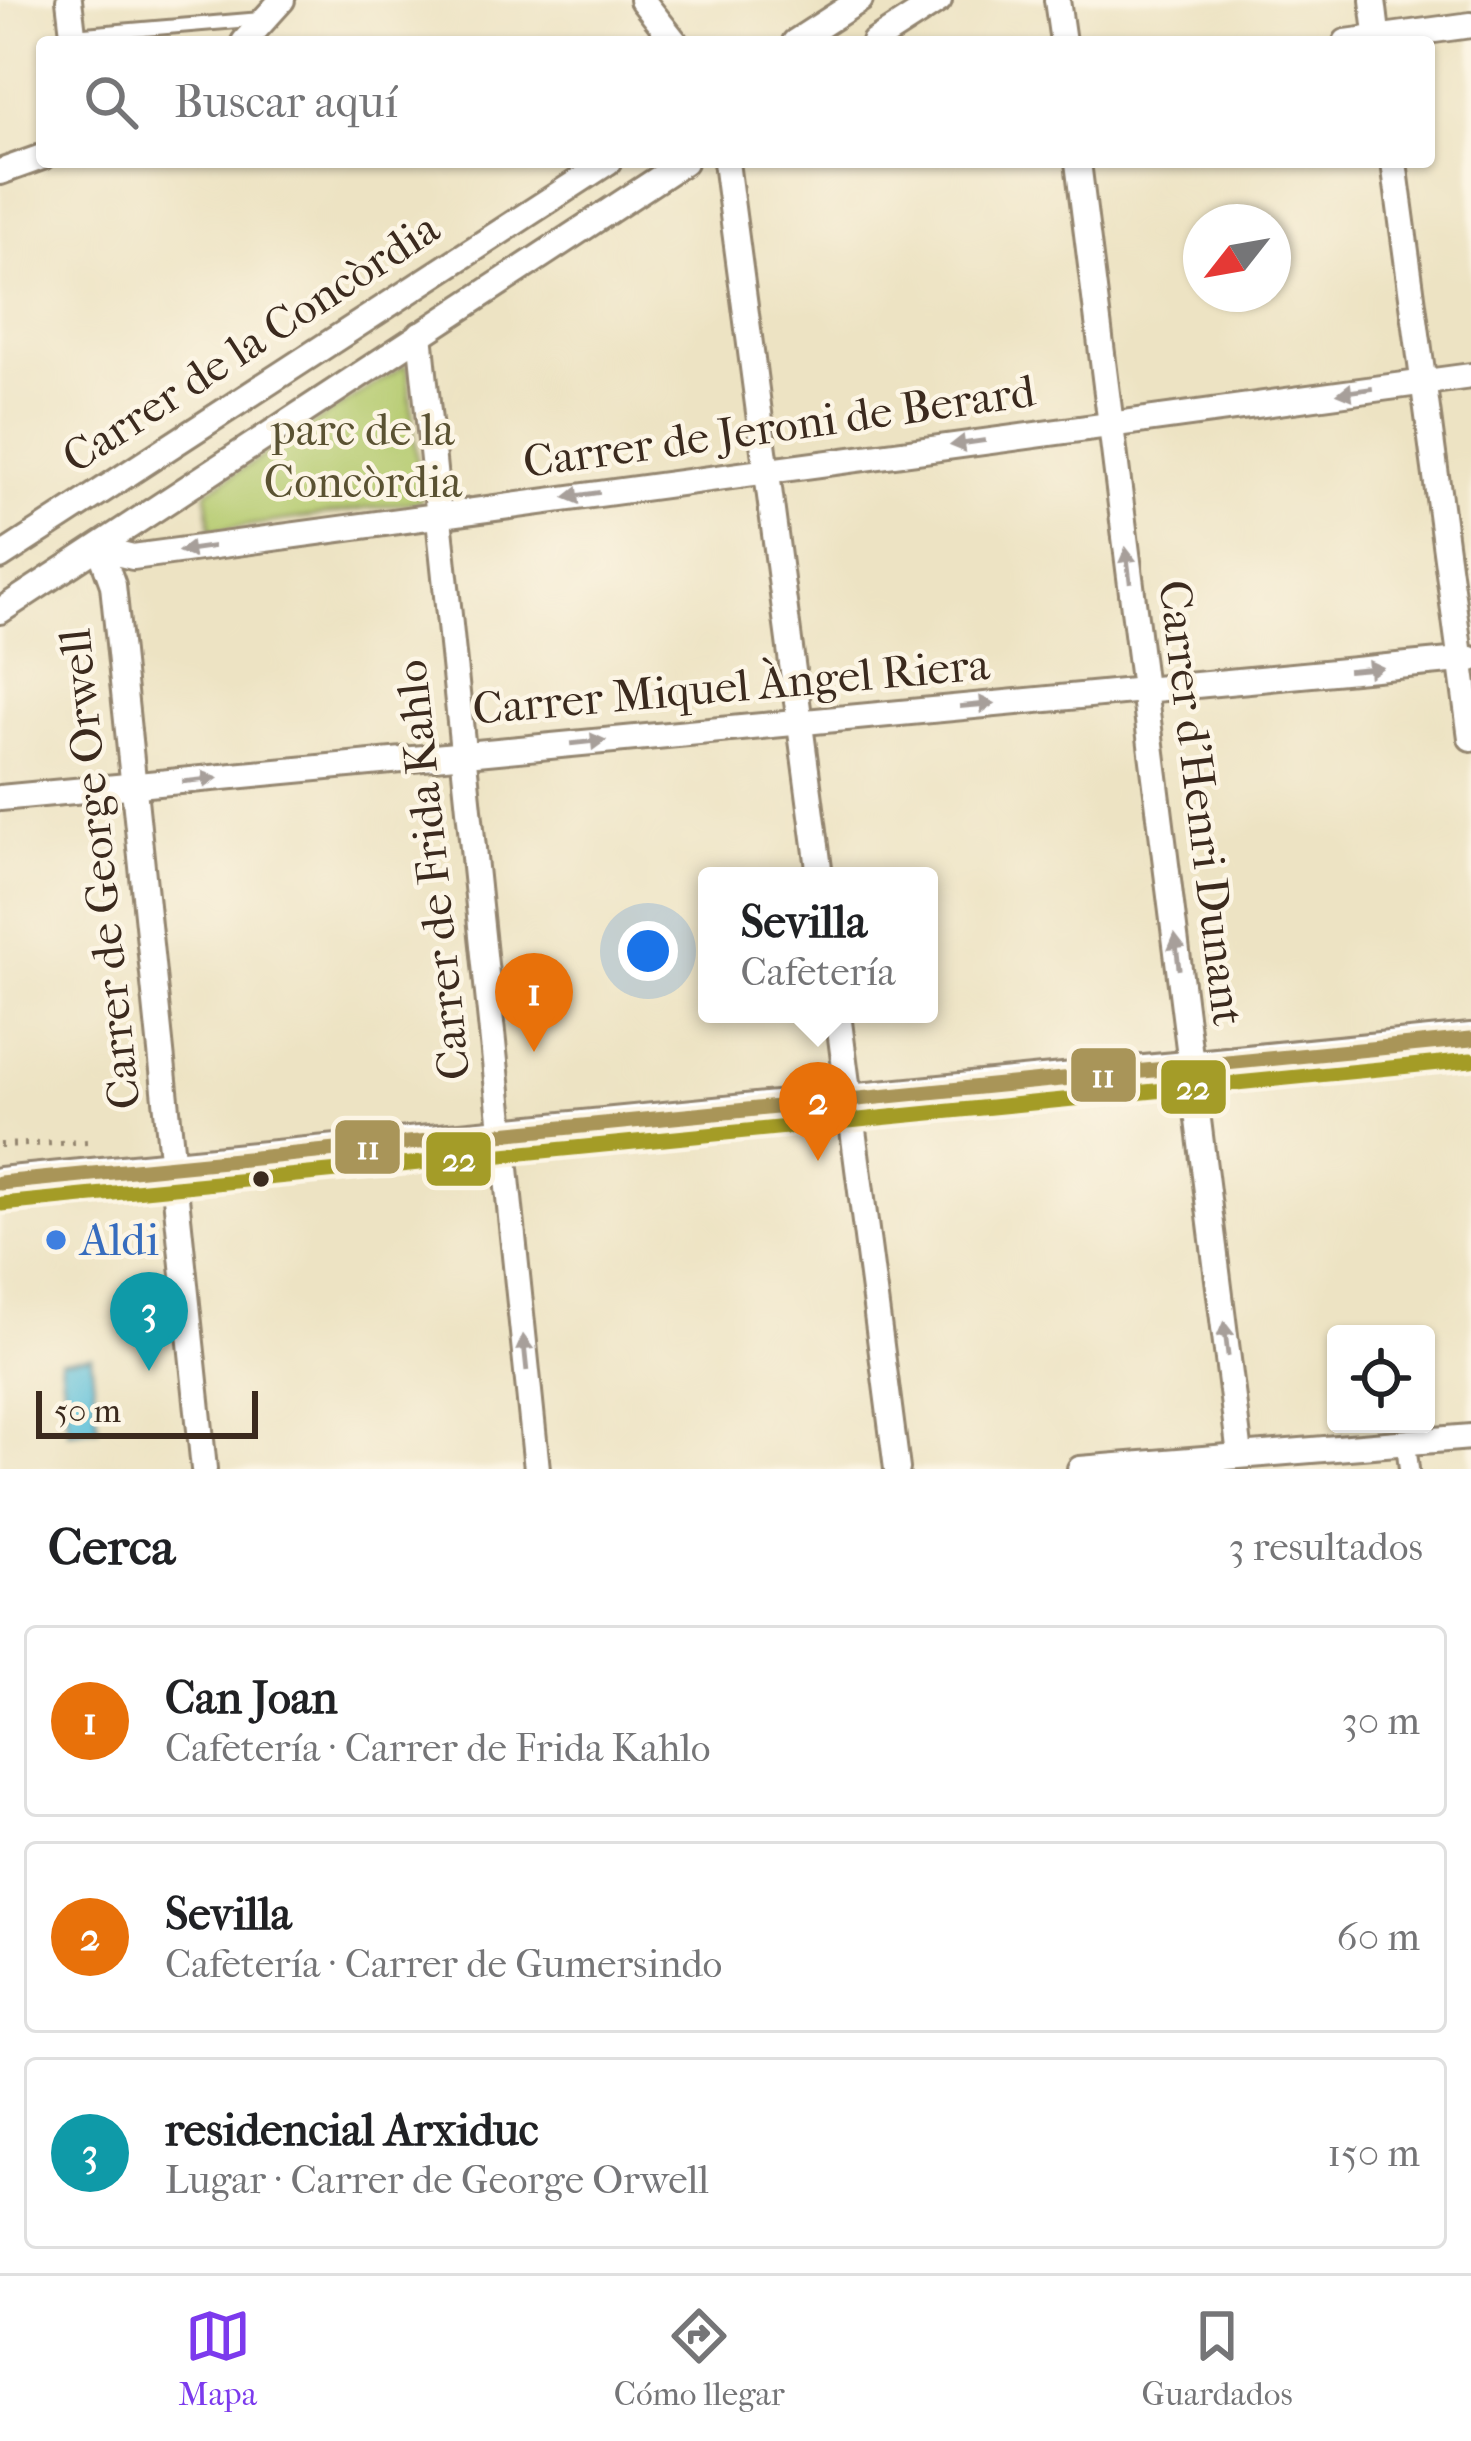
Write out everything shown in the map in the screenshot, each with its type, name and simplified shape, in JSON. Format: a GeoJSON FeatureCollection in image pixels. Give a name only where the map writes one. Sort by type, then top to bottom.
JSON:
{"type":"FeatureCollection","features":[{"type":"Feature","properties":{"kind":"street"},"geometry":{"type":"LineString","coordinates":[[69,0],[74,36]]}},
{"type":"Feature","properties":{"kind":"street"},"geometry":{"type":"LineString","coordinates":[[642,0],[671,36]]}},
{"type":"Feature","properties":{"kind":"street"},"geometry":{"type":"LineString","coordinates":[[804,36],[860,0]]}},
{"type":"Feature","properties":{"kind":"street"},"geometry":{"type":"LineString","coordinates":[[883,36],[939,0]]}},
{"type":"Feature","properties":{"kind":"street"},"geometry":{"type":"LineString","coordinates":[[1058,0],[1062,36]]}},
{"type":"Feature","properties":{"kind":"street"},"geometry":{"type":"LineString","coordinates":[[1372,0],[1377,36]]}},
{"type":"Feature","properties":{"kind":"street"},"geometry":{"type":"LineString","coordinates":[[250,36],[275,9]]}},
{"type":"Feature","properties":{"kind":"street"},"geometry":{"type":"LineString","coordinates":[[1405,36],[1471,26]]}},
{"type":"Feature","properties":{"kind":"street"},"geometry":{"type":"LineString","coordinates":[[0,172],[36,159]]}},
{"type":"Feature","properties":{"kind":"street","name":"Carrer de la Concòrdia"},"geometry":{"type":"LineString","coordinates":[[0,557],[599,168]]}},
{"type":"Feature","properties":{"kind":"street","name":"Carrer de la Concòrdia"},"geometry":{"type":"LineString","coordinates":[[0,611],[675,168]]}},
{"type":"Feature","properties":{"kind":"street"},"geometry":{"type":"LineString","coordinates":[[727,168],[819,867]]}},
{"type":"Feature","properties":{"kind":"street","name":"Carrer d'Henri Dunant"},"geometry":{"type":"LineString","coordinates":[[1079,168],[1240,1455]]}},
{"type":"Feature","properties":{"kind":"street"},"geometry":{"type":"LineString","coordinates":[[1395,168],[1466,660],[1471,738]]}},
{"type":"Feature","properties":{"kind":"street","name":"Carrer de Frida Kahlo"},"geometry":{"type":"LineString","coordinates":[[419,334],[537,1469]]}},
{"type":"Feature","properties":{"kind":"street","name":"Carrer de Jeroni de Berard"},"geometry":{"type":"LineString","coordinates":[[100,549],[133,557],[1471,376]]}},
{"type":"Feature","properties":{"kind":"street","name":"Carrer de George Orwell"},"geometry":{"type":"LineString","coordinates":[[100,549],[113,585],[205,1469]]}},
{"type":"Feature","properties":{"kind":"street","name":"Carrer Miquel Àngel Riera"},"geometry":{"type":"LineString","coordinates":[[0,798],[1466,660]]}},
{"type":"Feature","properties":{"kind":"street"},"geometry":{"type":"LineString","coordinates":[[839,1023],[897,1469]]}},
{"type":"Feature","properties":{"kind":"street"},"geometry":{"type":"LineString","coordinates":[[0,1183],[1471,1039]]}},
{"type":"Feature","properties":{"kind":"street"},"geometry":{"type":"LineString","coordinates":[[1080,1469],[1471,1437]]}},
{"type":"Feature","properties":{"kind":"street"},"geometry":{"type":"LineString","coordinates":[[1406,1443],[1409,1469]]}},
{"type":"Feature","properties":{"kind":"lane"},"geometry":{"type":"LineString","coordinates":[[94,36],[275,9]]}},
{"type":"Feature","properties":{"kind":"green space","name":"parc de la Concòrdia"},"geometry":{"type":"Polygon","coordinates":[[[407,364],[421,501],[211,531],[206,492],[407,364]]]}},
{"type":"Feature","properties":{"kind":"water"},"geometry":{"type":"Polygon","coordinates":[[[91,1356],[98,1428],[68,1432],[60,1360],[91,1356]]]}},
{"type":"Feature","properties":{"kind":"transit line","name":"11"},"geometry":{"type":"LineString","coordinates":[[0,1183],[1471,1039]]}},
{"type":"Feature","properties":{"kind":"transit line","name":"22"},"geometry":{"type":"LineString","coordinates":[[2,1204],[1471,1060]]}},
{"type":"Feature","properties":{"kind":"place","name":"Can Joan"},"geometry":{"type":"Point","coordinates":[534,1052]}},
{"type":"Feature","properties":{"kind":"place","name":"Sevilla"},"geometry":{"type":"Point","coordinates":[818,1161]}},
{"type":"Feature","properties":{"kind":"place","name":"Aldi"},"geometry":{"type":"Point","coordinates":[56,1240]}},
{"type":"Feature","properties":{"kind":"place","name":"residencial Arxiduc"},"geometry":{"type":"Point","coordinates":[149,1371]}}]}
